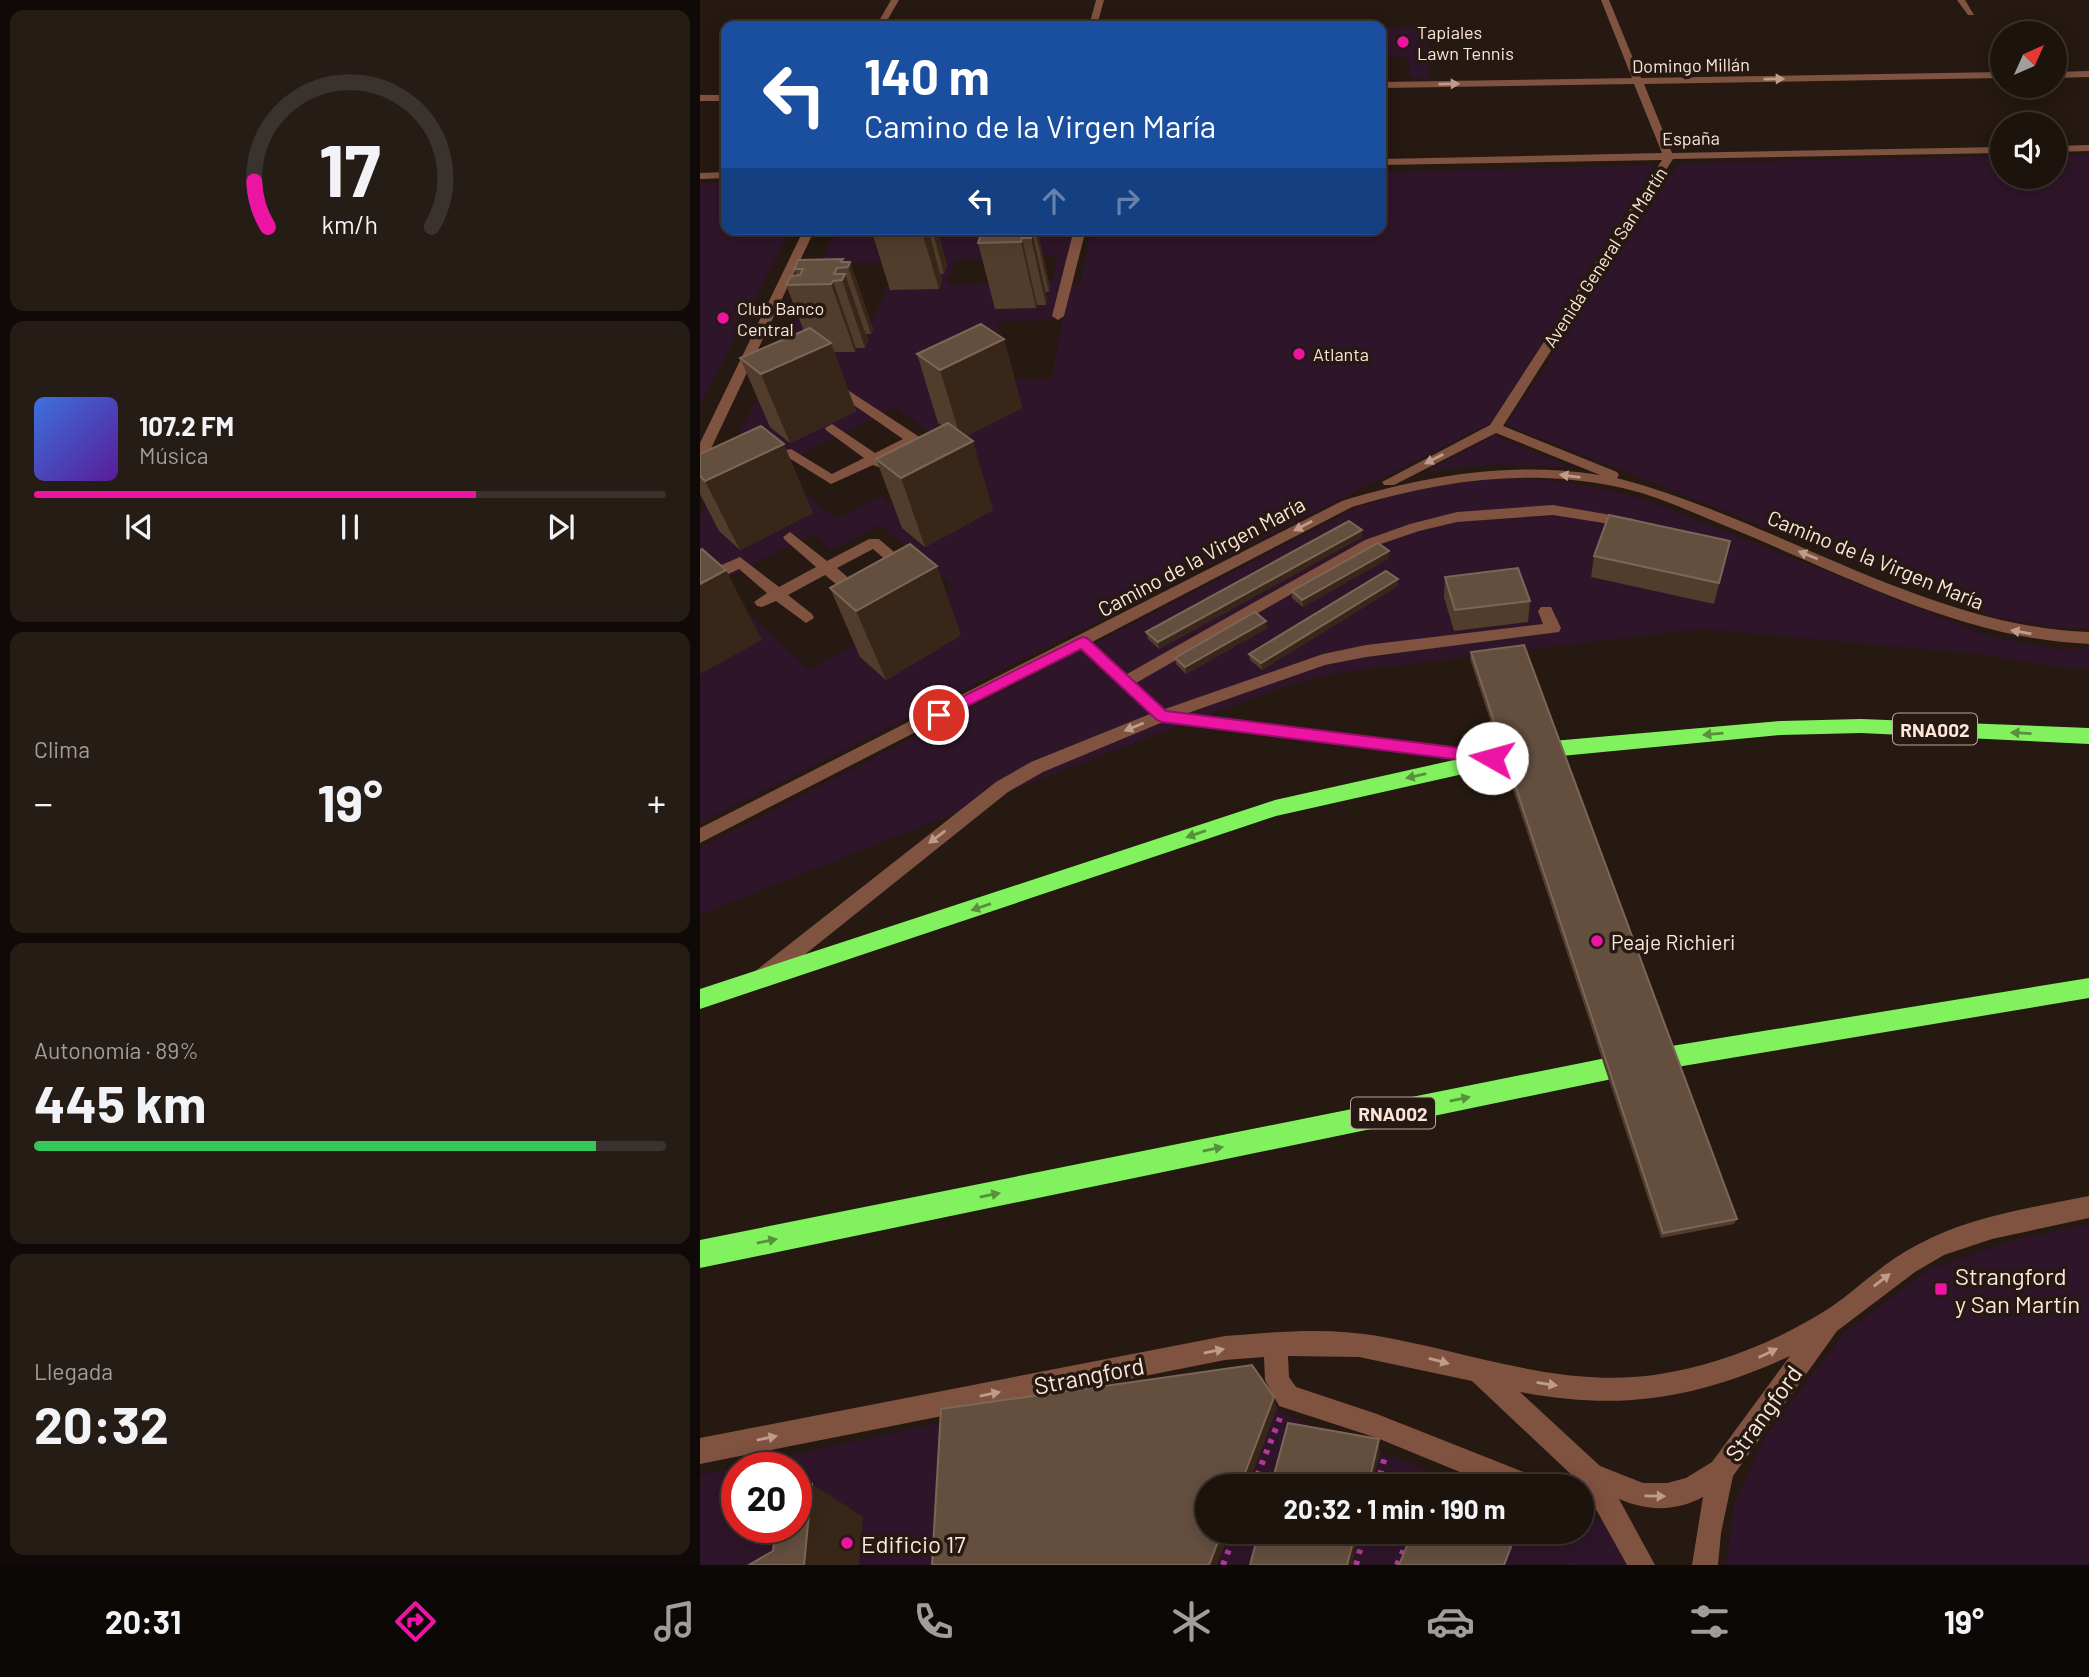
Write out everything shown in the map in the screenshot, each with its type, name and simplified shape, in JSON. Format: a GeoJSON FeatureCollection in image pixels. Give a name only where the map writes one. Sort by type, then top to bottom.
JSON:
{"type":"FeatureCollection","features":[{"type":"Feature","properties":{"kind":"highway","name":"RNA002"},"geometry":{"type":"LineString","coordinates":[[700,999],[1275,808],[1492,758],[1530,751],[1794,728],[1861,726],[2089,736]]}},
{"type":"Feature","properties":{"kind":"highway","name":"RNA002"},"geometry":{"type":"LineString","coordinates":[[700,1254],[1641,1062],[2089,988]]}},
{"type":"Feature","properties":{"kind":"street"},"geometry":{"type":"LineString","coordinates":[[883,21],[895,0]]}},
{"type":"Feature","properties":{"kind":"street"},"geometry":{"type":"LineString","coordinates":[[1094,21],[1100,0]]}},
{"type":"Feature","properties":{"kind":"street","name":"Avenida General San Martín"},"geometry":{"type":"LineString","coordinates":[[1495,428],[1667,163],[1668,156],[1605,0]]}},
{"type":"Feature","properties":{"kind":"street"},"geometry":{"type":"LineString","coordinates":[[1961,0],[1971,13]]}},
{"type":"Feature","properties":{"kind":"street"},"geometry":{"type":"LineString","coordinates":[[2067,75],[2089,74]]}},
{"type":"Feature","properties":{"kind":"street","name":"Domingo Millán"},"geometry":{"type":"LineString","coordinates":[[1386,85],[1990,75]]}},
{"type":"Feature","properties":{"kind":"street"},"geometry":{"type":"LineString","coordinates":[[700,98],[721,98]]}},
{"type":"Feature","properties":{"kind":"street"},"geometry":{"type":"LineString","coordinates":[[2067,149],[2089,148]]}},
{"type":"Feature","properties":{"kind":"street","name":"España"},"geometry":{"type":"LineString","coordinates":[[1386,162],[1990,150]]}},
{"type":"Feature","properties":{"kind":"street"},"geometry":{"type":"LineString","coordinates":[[700,176],[721,175]]}},
{"type":"Feature","properties":{"kind":"street"},"geometry":{"type":"LineString","coordinates":[[704,462],[807,235]]}},
{"type":"Feature","properties":{"kind":"street"},"geometry":{"type":"LineString","coordinates":[[1058,316],[1078,235]]}},
{"type":"Feature","properties":{"kind":"street"},"geometry":{"type":"LineString","coordinates":[[834,385],[932,452]]}},
{"type":"Feature","properties":{"kind":"street"},"geometry":{"type":"LineString","coordinates":[[832,428],[890,471]]}},
{"type":"Feature","properties":{"kind":"street","name":"Camino de la Virgen María"},"geometry":{"type":"LineString","coordinates":[[700,836],[1495,428],[1969,620],[2022,633],[2059,638],[2089,638]]}},
{"type":"Feature","properties":{"kind":"street"},"geometry":{"type":"LineString","coordinates":[[752,460],[791,453],[831,480],[913,439]]}},
{"type":"Feature","properties":{"kind":"street","name":"Camino de la Virgen María"},"geometry":{"type":"LineString","coordinates":[[1347,504],[1431,480],[1513,471],[1598,480],[1654,492]]}},
{"type":"Feature","properties":{"kind":"street"},"geometry":{"type":"LineString","coordinates":[[1125,681],[1370,543],[1415,527],[1457,517],[1553,510],[1609,517],[1650,527]]}},
{"type":"Feature","properties":{"kind":"street"},"geometry":{"type":"LineString","coordinates":[[790,537],[853,590]]}},
{"type":"Feature","properties":{"kind":"street"},"geometry":{"type":"LineString","coordinates":[[762,602],[874,542],[911,574]]}},
{"type":"Feature","properties":{"kind":"street"},"geometry":{"type":"LineString","coordinates":[[700,576],[715,574],[740,562],[806,618]]}},
{"type":"Feature","properties":{"kind":"street"},"geometry":{"type":"LineString","coordinates":[[756,982],[1002,787],[1037,767],[1162,716],[1323,660],[1366,651],[1553,628],[1546,611]]}},
{"type":"Feature","properties":{"kind":"street"},"geometry":{"type":"LineString","coordinates":[[1082,642],[1162,716],[1492,758]]}},
{"type":"Feature","properties":{"kind":"street","name":"Strangford"},"geometry":{"type":"LineString","coordinates":[[700,1451],[1225,1348],[1275,1344],[1375,1347],[1479,1372],[1554,1385],[1603,1390],[1652,1387],[1702,1377],[1761,1357],[1829,1322],[1896,1269],[1971,1233],[2089,1207]]}},
{"type":"Feature","properties":{"kind":"street","name":"Strangford"},"geometry":{"type":"LineString","coordinates":[[1594,1487],[1643,1496],[1667,1496],[1691,1490],[1721,1471],[1829,1322]]}},
{"type":"Feature","properties":{"kind":"street"},"geometry":{"type":"LineString","coordinates":[[1275,1344],[1277,1380],[1288,1397],[1391,1432],[1496,1474]]}},
{"type":"Feature","properties":{"kind":"street","name":"Strangford"},"geometry":{"type":"LineString","coordinates":[[1479,1372],[1576,1474]]}},
{"type":"Feature","properties":{"kind":"street"},"geometry":{"type":"LineString","coordinates":[[1705,1565],[1721,1471]]}},
{"type":"Feature","properties":{"kind":"street"},"geometry":{"type":"LineString","coordinates":[[1594,1496],[1642,1565]]}},
{"type":"Feature","properties":{"kind":"path"},"geometry":{"type":"LineString","coordinates":[[1259,1474],[1288,1397]]}},
{"type":"Feature","properties":{"kind":"path"},"geometry":{"type":"LineString","coordinates":[[1380,1474],[1391,1432]]}},
{"type":"Feature","properties":{"kind":"path"},"geometry":{"type":"LineString","coordinates":[[1223,1565],[1231,1544]]}},
{"type":"Feature","properties":{"kind":"path"},"geometry":{"type":"LineString","coordinates":[[1356,1565],[1362,1544]]}},
{"type":"Feature","properties":{"kind":"path"},"geometry":{"type":"LineString","coordinates":[[1397,1565],[1406,1544]]}},
{"type":"Feature","properties":{"kind":"shaded area","name":"Tapiales Lawn Tennis"},"geometry":{"type":"Polygon","coordinates":[[[1386,27],[1424,27],[1430,78],[1411,78],[1408,57],[1386,57],[1386,27]]]}},
{"type":"Feature","properties":{"kind":"shaded area"},"geometry":{"type":"Polygon","coordinates":[[[2089,154],[2089,628],[2057,628],[1993,617],[1506,425],[1679,163],[1990,156],[1990,189],[2067,189],[2067,155],[2089,154]]]}},
{"type":"Feature","properties":{"kind":"shaded area"},"geometry":{"type":"Polygon","coordinates":[[[1656,165],[1491,423],[700,823],[700,516],[834,235],[1073,235],[1061,285],[1079,286],[1091,235],[1386,235],[1386,172],[1656,165]],[[1057,256],[955,260],[947,285],[1052,282],[1057,256]],[[897,262],[844,263],[816,323],[872,322],[897,262]],[[1063,320],[1000,321],[984,381],[1051,379],[1063,320]],[[873,329],[816,343],[865,347],[868,342],[860,334],[873,329]],[[1021,407],[939,422],[961,438],[1021,407]],[[895,408],[773,468],[837,519],[881,496],[902,512],[982,469],[895,408]],[[879,525],[832,550],[813,534],[717,583],[809,670],[955,587],[879,525]]]}},
{"type":"Feature","properties":{"kind":"shaded area","name":"Club Banco Central"},"geometry":{"type":"Polygon","coordinates":[[[721,182],[721,235],[788,235],[700,406],[700,183],[721,182]]]}},
{"type":"Feature","properties":{"kind":"shaded area"},"geometry":{"type":"Polygon","coordinates":[[[1495,435],[1572,468],[1490,464],[1422,473],[1495,435]]]}},
{"type":"Feature","properties":{"kind":"shaded area"},"geometry":{"type":"Polygon","coordinates":[[[1500,478],[1574,484],[1647,500],[1985,635],[2055,649],[2089,648],[2089,669],[2055,667],[1981,654],[1700,629],[1344,672],[1292,684],[1076,765],[700,915],[700,848],[1359,506],[1432,485],[1500,478]]]}},
{"type":"Feature","properties":{"kind":"shaded area"},"geometry":{"type":"Polygon","coordinates":[[[2089,1224],[2089,1565],[1726,1565],[1734,1506],[1764,1438],[1844,1333],[1929,1269],[2017,1239],[2089,1224]]]}},
{"type":"Feature","properties":{"kind":"shaded area"},"geometry":{"type":"Polygon","coordinates":[[[1277,1409],[1302,1422],[1438,1474],[1253,1474],[1277,1409]]]}},
{"type":"Feature","properties":{"kind":"shaded area"},"geometry":{"type":"Polygon","coordinates":[[[952,1420],[945,1565],[859,1565],[862,1518],[831,1565],[700,1565],[700,1475],[721,1470],[721,1543],[812,1543],[812,1452],[805,1452],[952,1420]]]}},
{"type":"Feature","properties":{"kind":"shaded area"},"geometry":{"type":"Polygon","coordinates":[[[1594,1516],[1603,1520],[1627,1565],[1217,1565],[1225,1544],[1594,1544],[1594,1516]]]}},
{"type":"Feature","properties":{"kind":"building"},"geometry":{"type":"Polygon","coordinates":[[[981,235],[1032,235],[1031,238],[1022,238],[1021,242],[978,243],[981,235]]]}},
{"type":"Feature","properties":{"kind":"building"},"geometry":{"type":"Polygon","coordinates":[[[843,259],[841,262],[850,262],[848,267],[837,268],[834,274],[845,274],[842,280],[833,281],[831,284],[786,285],[791,276],[800,275],[803,269],[794,269],[798,260],[843,259]]]}},
{"type":"Feature","properties":{"kind":"building"},"geometry":{"type":"Polygon","coordinates":[[[981,324],[1004,339],[940,370],[917,354],[981,324]]]}},
{"type":"Feature","properties":{"kind":"building"},"geometry":{"type":"Polygon","coordinates":[[[810,328],[831,343],[761,374],[740,358],[810,328]]]}},
{"type":"Feature","properties":{"kind":"building"},"geometry":{"type":"Polygon","coordinates":[[[948,423],[973,441],[901,478],[876,459],[948,423]]]}},
{"type":"Feature","properties":{"kind":"building"},"geometry":{"type":"Polygon","coordinates":[[[761,426],[784,444],[705,481],[700,476],[700,454],[761,426]]]}},
{"type":"Feature","properties":{"kind":"building"},"geometry":{"type":"Polygon","coordinates":[[[1609,515],[1730,541],[1719,583],[1594,556],[1609,515]]]}},
{"type":"Feature","properties":{"kind":"building"},"geometry":{"type":"Polygon","coordinates":[[[1349,521],[1362,530],[1158,642],[1146,632],[1349,521]]]}},
{"type":"Feature","properties":{"kind":"building"},"geometry":{"type":"Polygon","coordinates":[[[1378,543],[1389,551],[1302,600],[1292,591],[1378,543]]]}},
{"type":"Feature","properties":{"kind":"building"},"geometry":{"type":"Polygon","coordinates":[[[910,544],[937,566],[856,611],[830,588],[910,544]]]}},
{"type":"Feature","properties":{"kind":"building"},"geometry":{"type":"Polygon","coordinates":[[[700,550],[726,570],[700,584],[700,550]]]}},
{"type":"Feature","properties":{"kind":"building"},"geometry":{"type":"Polygon","coordinates":[[[1518,568],[1530,601],[1455,610],[1445,577],[1518,568]]]}},
{"type":"Feature","properties":{"kind":"building"},"geometry":{"type":"Polygon","coordinates":[[[1386,571],[1398,579],[1261,663],[1249,654],[1386,571]]]}},
{"type":"Feature","properties":{"kind":"building"},"geometry":{"type":"Polygon","coordinates":[[[1255,612],[1266,621],[1185,667],[1175,658],[1255,612]]]}},
{"type":"Feature","properties":{"kind":"building","name":"Peaje Richieri"},"geometry":{"type":"Polygon","coordinates":[[[1524,645],[1737,1219],[1663,1233],[1471,652],[1524,645]]]}},
{"type":"Feature","properties":{"kind":"building"},"geometry":{"type":"Polygon","coordinates":[[[1252,1365],[1274,1397],[1245,1474],[1195,1474],[1195,1544],[1217,1544],[1209,1565],[932,1565],[941,1409],[1252,1365]]]}},
{"type":"Feature","properties":{"kind":"building"},"geometry":{"type":"Polygon","coordinates":[[[1288,1423],[1379,1439],[1371,1474],[1274,1474],[1288,1423]]]}},
{"type":"Feature","properties":{"kind":"building"},"geometry":{"type":"Polygon","coordinates":[[[774,1543],[806,1543],[804,1565],[749,1565],[773,1551],[774,1543]]]}},
{"type":"Feature","properties":{"kind":"building"},"geometry":{"type":"Polygon","coordinates":[[[1256,1544],[1353,1544],[1347,1565],[1250,1565],[1256,1544]]]}},
{"type":"Feature","properties":{"kind":"building"},"geometry":{"type":"Polygon","coordinates":[[[1408,1544],[1506,1544],[1511,1547],[1504,1565],[1399,1565],[1408,1544]]]}},
{"type":"Feature","properties":{"kind":"place","name":"Tapiales Lawn Tennis"},"geometry":{"type":"Point","coordinates":[1403,42]}},
{"type":"Feature","properties":{"kind":"place","name":"Club Banco Central"},"geometry":{"type":"Point","coordinates":[723,318]}},
{"type":"Feature","properties":{"kind":"place","name":"Atlanta"},"geometry":{"type":"Point","coordinates":[1299,354]}},
{"type":"Feature","properties":{"kind":"place","name":"Peaje Richieri"},"geometry":{"type":"Point","coordinates":[1597,941]}},
{"type":"Feature","properties":{"kind":"place","name":"Strangford y San Martín"},"geometry":{"type":"Point","coordinates":[1941,1289]}},
{"type":"Feature","properties":{"kind":"place","name":"Edificio 17"},"geometry":{"type":"Point","coordinates":[847,1543]}},
{"type":"Feature","properties":{"kind":"route"},"geometry":{"type":"LineString","coordinates":[[939,715],[1082,642],[1162,716],[1492,758]]}}]}
